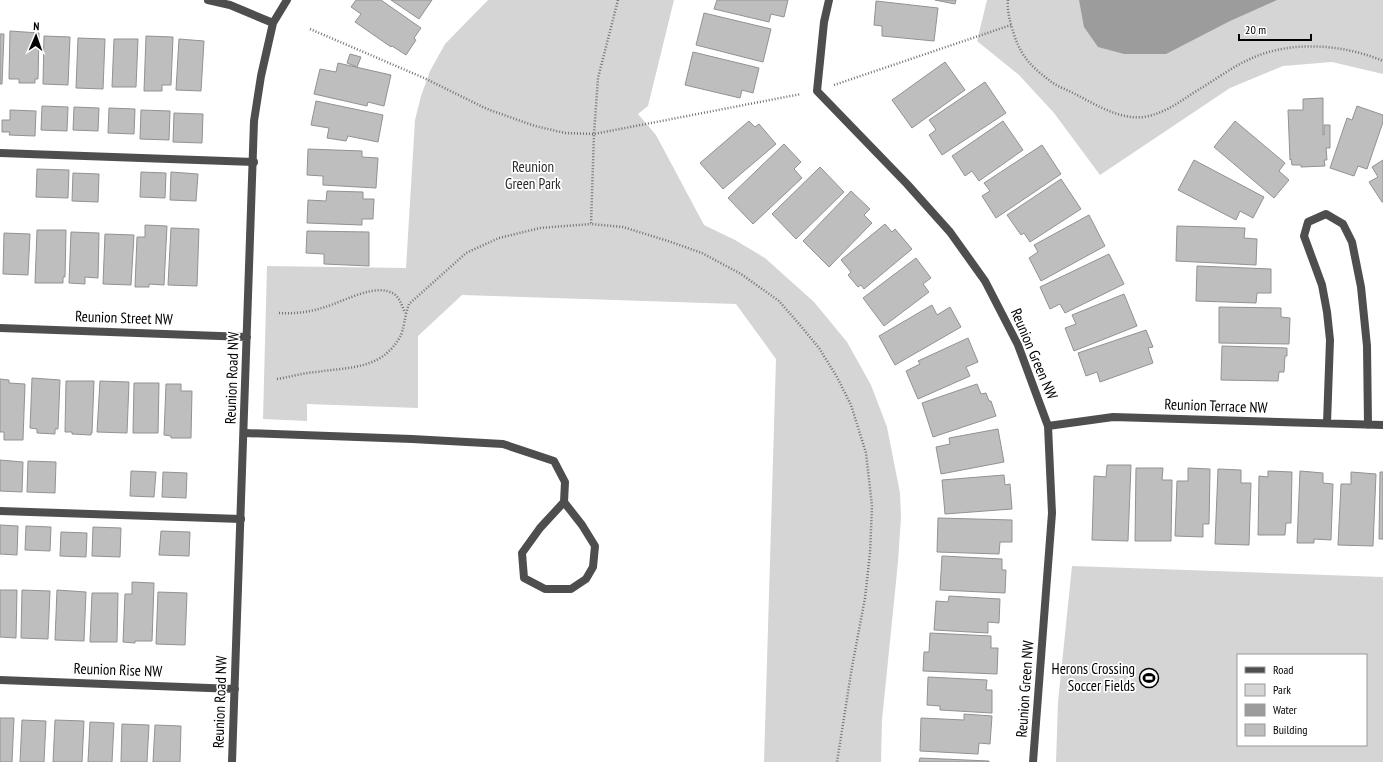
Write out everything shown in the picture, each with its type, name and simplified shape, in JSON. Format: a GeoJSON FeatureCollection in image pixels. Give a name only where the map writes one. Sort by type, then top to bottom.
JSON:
{"type":"FeatureCollection","features":[{"type":"Feature","properties":{"kind":"street"},"geometry":{"type":"LineString","coordinates":[[208,0],[230,5],[273,23]]}},
{"type":"Feature","properties":{"kind":"street","name":"Reunion Road NW"},"geometry":{"type":"LineString","coordinates":[[232,762],[254,162],[254,121],[261,76],[273,23],[287,0]]}},
{"type":"Feature","properties":{"kind":"street"},"geometry":{"type":"LineString","coordinates":[[817,91],[824,22],[829,0]]}},
{"type":"Feature","properties":{"kind":"street","name":"Reunion Green NW"},"geometry":{"type":"LineString","coordinates":[[817,91],[907,184],[950,232],[980,275],[1018,345],[1048,426],[1052,514],[1033,762]]}},
{"type":"Feature","properties":{"kind":"street"},"geometry":{"type":"LineString","coordinates":[[0,153],[254,162]]}},
{"type":"Feature","properties":{"kind":"street"},"geometry":{"type":"LineString","coordinates":[[1327,423],[1330,340],[1327,312],[1322,285],[1304,236],[1308,222],[1326,214],[1343,224],[1352,242],[1361,287],[1367,346],[1368,425]]}},
{"type":"Feature","properties":{"kind":"street","name":"Reunion Street NW"},"geometry":{"type":"LineString","coordinates":[[0,328],[247,337]]}},
{"type":"Feature","properties":{"kind":"street","name":"Reunion Terrace NW"},"geometry":{"type":"LineString","coordinates":[[1048,426],[1113,417],[1383,425]]}},
{"type":"Feature","properties":{"kind":"street"},"geometry":{"type":"LineString","coordinates":[[244,433],[503,444],[554,461],[565,482],[564,502],[540,528],[522,553],[524,578],[545,589],[572,588],[586,579],[593,567],[595,546],[582,525],[564,502]]}},
{"type":"Feature","properties":{"kind":"street"},"geometry":{"type":"LineString","coordinates":[[0,511],[241,520]]}},
{"type":"Feature","properties":{"kind":"street","name":"Reunion Rise NW"},"geometry":{"type":"LineString","coordinates":[[0,680],[235,688]]}},
{"type":"Feature","properties":{"kind":"path"},"geometry":{"type":"LineString","coordinates":[[592,224],[594,134],[598,78],[618,0]]}},
{"type":"Feature","properties":{"kind":"path"},"geometry":{"type":"LineString","coordinates":[[1008,0],[1011,25],[1024,56],[1050,81],[1102,108],[1124,116],[1143,117],[1163,112],[1250,59],[1279,50],[1309,46],[1343,50],[1383,61]]}},
{"type":"Feature","properties":{"kind":"path"},"geometry":{"type":"LineString","coordinates":[[310,29],[424,78],[487,109],[528,124],[565,133],[594,134],[817,91],[1011,25]]}},
{"type":"Feature","properties":{"kind":"path"},"geometry":{"type":"LineString","coordinates":[[277,379],[316,372],[347,369],[379,360],[391,349],[401,335],[405,313],[409,304],[466,253],[499,238],[540,228],[592,224],[623,227],[668,240],[702,253],[741,274],[779,301],[819,348],[837,377],[851,405],[866,453],[870,479],[872,514],[870,553],[865,598],[852,667],[837,762]]}},
{"type":"Feature","properties":{"kind":"path"},"geometry":{"type":"LineString","coordinates":[[279,313],[294,314],[314,310],[366,292],[383,290],[394,294],[405,313]]}},
{"type":"Feature","properties":{"kind":"green space","name":"Reunion Green Park"},"geometry":{"type":"Polygon","coordinates":[[[488,0],[674,0],[648,106],[638,114],[656,135],[704,225],[735,240],[765,258],[814,302],[847,342],[871,385],[887,427],[900,493],[901,517],[898,562],[882,720],[881,762],[764,762],[776,359],[736,304],[462,295],[418,336],[418,408],[307,404],[307,421],[263,419],[267,266],[406,268],[415,120],[421,96],[430,71],[445,44],[488,0]]]}},
{"type":"Feature","properties":{"kind":"green space"},"geometry":{"type":"Polygon","coordinates":[[[987,0],[1383,0],[1383,74],[1332,62],[1283,66],[1230,88],[1100,175],[1054,113],[1019,75],[977,41],[987,0]]]}},
{"type":"Feature","properties":{"kind":"green space","name":"Herons Crossing Soccer Fields"},"geometry":{"type":"Polygon","coordinates":[[[1072,566],[1383,577],[1383,762],[1056,762],[1058,702],[1072,566]]]}},
{"type":"Feature","properties":{"kind":"water"},"geometry":{"type":"Polygon","coordinates":[[[1079,0],[1277,0],[1230,21],[1166,54],[1124,54],[1098,47],[1084,27],[1079,0]]]}},
{"type":"Feature","properties":{"kind":"building"},"geometry":{"type":"Polygon","coordinates":[[[356,0],[381,0],[421,28],[414,38],[416,40],[406,55],[392,46],[391,47],[355,22],[361,14],[351,7],[356,0]]]}},
{"type":"Feature","properties":{"kind":"building"},"geometry":{"type":"Polygon","coordinates":[[[391,0],[432,0],[419,19],[391,0]]]}},
{"type":"Feature","properties":{"kind":"building"},"geometry":{"type":"Polygon","coordinates":[[[717,0],[788,0],[784,17],[771,14],[769,22],[714,9],[717,0]]]}},
{"type":"Feature","properties":{"kind":"building"},"geometry":{"type":"Polygon","coordinates":[[[935,0],[956,0],[955,4],[935,0]]]}},
{"type":"Feature","properties":{"kind":"building"},"geometry":{"type":"Polygon","coordinates":[[[876,1],[938,8],[934,41],[882,36],[882,26],[874,25],[876,1]]]}},
{"type":"Feature","properties":{"kind":"building"},"geometry":{"type":"Polygon","coordinates":[[[704,13],[771,29],[763,62],[696,45],[704,13]]]}},
{"type":"Feature","properties":{"kind":"building"},"geometry":{"type":"Polygon","coordinates":[[[10,31],[39,33],[38,79],[35,79],[35,83],[19,83],[19,79],[9,79],[10,31]]]}},
{"type":"Feature","properties":{"kind":"building"},"geometry":{"type":"Polygon","coordinates":[[[0,34],[4,34],[2,84],[0,84],[0,34]]]}},
{"type":"Feature","properties":{"kind":"building"},"geometry":{"type":"Polygon","coordinates":[[[44,36],[70,37],[68,85],[43,84],[44,36]]]}},
{"type":"Feature","properties":{"kind":"building"},"geometry":{"type":"Polygon","coordinates":[[[146,36],[173,37],[171,85],[162,85],[162,91],[144,91],[146,36]]]}},
{"type":"Feature","properties":{"kind":"building"},"geometry":{"type":"Polygon","coordinates":[[[78,38],[105,39],[103,89],[76,88],[78,38]]]}},
{"type":"Feature","properties":{"kind":"building"},"geometry":{"type":"Polygon","coordinates":[[[114,39],[138,39],[136,87],[112,87],[114,39]]]}},
{"type":"Feature","properties":{"kind":"building"},"geometry":{"type":"Polygon","coordinates":[[[179,39],[204,41],[201,91],[176,90],[179,39]]]}},
{"type":"Feature","properties":{"kind":"building"},"geometry":{"type":"Polygon","coordinates":[[[693,52],[759,68],[753,93],[742,90],[740,98],[685,85],[693,52]]]}},
{"type":"Feature","properties":{"kind":"building"},"geometry":{"type":"Polygon","coordinates":[[[350,54],[361,57],[357,67],[347,63],[350,54]]]}},
{"type":"Feature","properties":{"kind":"building"},"geometry":{"type":"Polygon","coordinates":[[[945,62],[965,90],[912,128],[892,100],[945,62]]]}},
{"type":"Feature","properties":{"kind":"building"},"geometry":{"type":"Polygon","coordinates":[[[338,63],[391,75],[384,106],[368,102],[367,106],[314,94],[320,69],[336,72],[338,63]]]}},
{"type":"Feature","properties":{"kind":"building"},"geometry":{"type":"Polygon","coordinates":[[[985,82],[1006,113],[942,155],[929,135],[936,130],[929,120],[985,82]]]}},
{"type":"Feature","properties":{"kind":"building"},"geometry":{"type":"Polygon","coordinates":[[[1323,98],[1323,135],[1324,125],[1330,125],[1330,148],[1326,148],[1327,160],[1324,160],[1325,166],[1301,167],[1301,165],[1292,165],[1291,159],[1290,160],[1288,110],[1303,110],[1303,99],[1323,98]]]}},
{"type":"Feature","properties":{"kind":"building"},"geometry":{"type":"Polygon","coordinates":[[[316,101],[383,115],[378,142],[348,136],[346,141],[327,138],[329,128],[311,125],[316,101]]]}},
{"type":"Feature","properties":{"kind":"building"},"geometry":{"type":"Polygon","coordinates":[[[42,106],[68,107],[67,131],[41,130],[42,106]]]}},
{"type":"Feature","properties":{"kind":"building"},"geometry":{"type":"Polygon","coordinates":[[[1357,106],[1383,115],[1383,122],[1367,169],[1358,166],[1354,176],[1330,168],[1347,118],[1352,120],[1357,106]]]}},
{"type":"Feature","properties":{"kind":"building"},"geometry":{"type":"Polygon","coordinates":[[[74,107],[99,108],[98,131],[73,130],[74,107]]]}},
{"type":"Feature","properties":{"kind":"building"},"geometry":{"type":"Polygon","coordinates":[[[109,108],[135,109],[134,134],[108,133],[109,108]]]}},
{"type":"Feature","properties":{"kind":"building"},"geometry":{"type":"Polygon","coordinates":[[[10,110],[36,111],[35,136],[9,135],[10,132],[2,132],[2,120],[10,120],[10,110]]]}},
{"type":"Feature","properties":{"kind":"building"},"geometry":{"type":"Polygon","coordinates":[[[141,110],[170,111],[169,140],[140,139],[141,110]]]}},
{"type":"Feature","properties":{"kind":"building"},"geometry":{"type":"Polygon","coordinates":[[[174,113],[203,114],[202,143],[173,142],[174,113]]]}},
{"type":"Feature","properties":{"kind":"building"},"geometry":{"type":"Polygon","coordinates":[[[749,121],[755,127],[759,124],[776,144],[723,189],[700,163],[749,121]]]}},
{"type":"Feature","properties":{"kind":"building"},"geometry":{"type":"Polygon","coordinates":[[[1003,121],[1023,150],[979,181],[972,171],[965,176],[952,156],[1003,121]]]}},
{"type":"Feature","properties":{"kind":"building"},"geometry":{"type":"Polygon","coordinates":[[[1235,121],[1285,163],[1279,171],[1289,180],[1274,198],[1214,147],[1235,121]]]}},
{"type":"Feature","properties":{"kind":"building"},"geometry":{"type":"Polygon","coordinates":[[[784,144],[801,162],[794,169],[802,178],[753,224],[728,198],[784,144]]]}},
{"type":"Feature","properties":{"kind":"building"},"geometry":{"type":"Polygon","coordinates":[[[1042,145],[1061,174],[996,218],[982,196],[990,191],[984,183],[1042,145]]]}},
{"type":"Feature","properties":{"kind":"building"},"geometry":{"type":"Polygon","coordinates":[[[308,149],[362,151],[362,157],[378,158],[376,188],[323,185],[323,176],[307,175],[308,149]]]}},
{"type":"Feature","properties":{"kind":"building"},"geometry":{"type":"Polygon","coordinates":[[[1194,160],[1264,197],[1253,218],[1240,211],[1236,220],[1178,190],[1194,160]]]}},
{"type":"Feature","properties":{"kind":"building"},"geometry":{"type":"Polygon","coordinates":[[[1383,160],[1382,202],[1369,182],[1378,177],[1372,167],[1383,160]]]}},
{"type":"Feature","properties":{"kind":"building"},"geometry":{"type":"Polygon","coordinates":[[[820,167],[844,192],[796,239],[772,214],[820,167]]]}},
{"type":"Feature","properties":{"kind":"building"},"geometry":{"type":"Polygon","coordinates":[[[37,169],[69,170],[68,198],[36,197],[37,169]]]}},
{"type":"Feature","properties":{"kind":"building"},"geometry":{"type":"Polygon","coordinates":[[[141,172],[166,173],[165,198],[140,197],[141,172]]]}},
{"type":"Feature","properties":{"kind":"building"},"geometry":{"type":"Polygon","coordinates":[[[171,172],[198,174],[196,201],[170,200],[171,172]]]}},
{"type":"Feature","properties":{"kind":"building"},"geometry":{"type":"Polygon","coordinates":[[[73,173],[99,174],[98,202],[72,201],[73,173]]]}},
{"type":"Feature","properties":{"kind":"building"},"geometry":{"type":"Polygon","coordinates":[[[1061,179],[1081,209],[1030,242],[1024,233],[1021,235],[1007,215],[1061,179]]]}},
{"type":"Feature","properties":{"kind":"building"},"geometry":{"type":"Polygon","coordinates":[[[327,191],[363,192],[363,199],[374,199],[373,219],[362,219],[362,225],[307,223],[308,200],[326,201],[327,191]]]}},
{"type":"Feature","properties":{"kind":"building"},"geometry":{"type":"Polygon","coordinates":[[[851,191],[870,209],[864,215],[872,223],[829,267],[803,241],[851,191]]]}},
{"type":"Feature","properties":{"kind":"building"},"geometry":{"type":"Polygon","coordinates":[[[1089,215],[1105,246],[1041,281],[1029,258],[1038,252],[1034,245],[1089,215]]]}},
{"type":"Feature","properties":{"kind":"building"},"geometry":{"type":"Polygon","coordinates":[[[885,224],[892,232],[895,229],[912,249],[864,289],[861,285],[858,287],[848,275],[851,272],[841,260],[885,224]]]}},
{"type":"Feature","properties":{"kind":"building"},"geometry":{"type":"Polygon","coordinates":[[[145,225],[167,226],[164,285],[149,284],[149,287],[135,287],[137,237],[145,237],[145,225]]]}},
{"type":"Feature","properties":{"kind":"building"},"geometry":{"type":"Polygon","coordinates":[[[1177,226],[1245,228],[1244,238],[1257,239],[1256,265],[1176,261],[1177,226]]]}},
{"type":"Feature","properties":{"kind":"building"},"geometry":{"type":"Polygon","coordinates":[[[171,228],[199,229],[197,286],[168,285],[171,228]]]}},
{"type":"Feature","properties":{"kind":"building"},"geometry":{"type":"Polygon","coordinates":[[[37,230],[66,230],[65,277],[63,277],[63,283],[35,283],[37,230]]]}},
{"type":"Feature","properties":{"kind":"building"},"geometry":{"type":"Polygon","coordinates":[[[307,231],[369,232],[369,266],[324,264],[324,254],[306,253],[307,231]]]}},
{"type":"Feature","properties":{"kind":"building"},"geometry":{"type":"Polygon","coordinates":[[[71,232],[99,233],[98,278],[85,277],[85,284],[69,283],[71,232]]]}},
{"type":"Feature","properties":{"kind":"building"},"geometry":{"type":"Polygon","coordinates":[[[4,233],[30,234],[28,275],[3,274],[4,233]]]}},
{"type":"Feature","properties":{"kind":"building"},"geometry":{"type":"Polygon","coordinates":[[[105,234],[134,235],[131,285],[103,284],[105,234]]]}},
{"type":"Feature","properties":{"kind":"building"},"geometry":{"type":"Polygon","coordinates":[[[1109,254],[1124,284],[1065,313],[1060,304],[1050,309],[1040,287],[1109,254]]]}},
{"type":"Feature","properties":{"kind":"building"},"geometry":{"type":"Polygon","coordinates":[[[916,258],[931,278],[923,284],[929,292],[884,326],[863,298],[916,258]]]}},
{"type":"Feature","properties":{"kind":"building"},"geometry":{"type":"Polygon","coordinates":[[[1197,266],[1271,269],[1271,293],[1257,293],[1256,303],[1196,301],[1197,266]]]}},
{"type":"Feature","properties":{"kind":"building"},"geometry":{"type":"Polygon","coordinates":[[[1124,294],[1137,326],[1074,351],[1065,328],[1076,324],[1072,315],[1124,294]]]}},
{"type":"Feature","properties":{"kind":"building"},"geometry":{"type":"Polygon","coordinates":[[[932,305],[937,315],[950,307],[961,327],[895,365],[879,336],[932,305]]]}},
{"type":"Feature","properties":{"kind":"building"},"geometry":{"type":"Polygon","coordinates":[[[1219,307],[1281,308],[1281,317],[1290,318],[1289,344],[1219,343],[1219,307]]]}},
{"type":"Feature","properties":{"kind":"building"},"geometry":{"type":"Polygon","coordinates":[[[1146,330],[1153,347],[1148,348],[1153,363],[1100,382],[1097,372],[1086,376],[1078,353],[1146,330]]]}},
{"type":"Feature","properties":{"kind":"building"},"geometry":{"type":"Polygon","coordinates":[[[968,338],[978,362],[966,367],[970,376],[918,399],[906,371],[920,364],[918,361],[968,338]]]}},
{"type":"Feature","properties":{"kind":"building"},"geometry":{"type":"Polygon","coordinates":[[[1222,346],[1287,348],[1284,372],[1279,372],[1278,381],[1221,380],[1222,346]]]}},
{"type":"Feature","properties":{"kind":"building"},"geometry":{"type":"Polygon","coordinates":[[[32,378],[60,380],[58,429],[55,429],[55,434],[37,433],[37,429],[30,428],[32,378]]]}},
{"type":"Feature","properties":{"kind":"building"},"geometry":{"type":"Polygon","coordinates":[[[0,379],[9,380],[9,383],[25,384],[23,440],[4,440],[4,432],[0,432],[0,379]]]}},
{"type":"Feature","properties":{"kind":"building"},"geometry":{"type":"Polygon","coordinates":[[[66,381],[94,381],[91,435],[65,432],[66,381]]]}},
{"type":"Feature","properties":{"kind":"building"},"geometry":{"type":"Polygon","coordinates":[[[100,381],[129,382],[127,433],[97,432],[100,381]]]}},
{"type":"Feature","properties":{"kind":"building"},"geometry":{"type":"Polygon","coordinates":[[[134,383],[159,383],[158,433],[133,433],[134,383]]]}},
{"type":"Feature","properties":{"kind":"building"},"geometry":{"type":"Polygon","coordinates":[[[166,384],[181,384],[181,391],[192,391],[191,438],[171,438],[171,436],[164,435],[166,384]]]}},
{"type":"Feature","properties":{"kind":"building"},"geometry":{"type":"Polygon","coordinates":[[[977,384],[981,394],[986,393],[989,401],[991,401],[996,416],[933,437],[922,403],[977,384]]]}},
{"type":"Feature","properties":{"kind":"building"},"geometry":{"type":"Polygon","coordinates":[[[998,429],[1004,462],[941,474],[936,447],[950,444],[949,438],[998,429]]]}},
{"type":"Feature","properties":{"kind":"building"},"geometry":{"type":"Polygon","coordinates":[[[0,460],[23,462],[22,492],[0,491],[0,460]]]}},
{"type":"Feature","properties":{"kind":"building"},"geometry":{"type":"Polygon","coordinates":[[[28,461],[56,462],[55,493],[27,492],[28,461]]]}},
{"type":"Feature","properties":{"kind":"building"},"geometry":{"type":"Polygon","coordinates":[[[1107,465],[1131,465],[1128,541],[1092,540],[1094,476],[1106,477],[1107,465]]]}},
{"type":"Feature","properties":{"kind":"building"},"geometry":{"type":"Polygon","coordinates":[[[1136,468],[1163,468],[1162,480],[1172,480],[1171,541],[1135,541],[1136,468]]]}},
{"type":"Feature","properties":{"kind":"building"},"geometry":{"type":"Polygon","coordinates":[[[1188,468],[1210,469],[1209,524],[1203,524],[1203,537],[1175,536],[1177,481],[1188,481],[1188,468]]]}},
{"type":"Feature","properties":{"kind":"building"},"geometry":{"type":"Polygon","coordinates":[[[1218,469],[1241,470],[1241,483],[1251,483],[1249,545],[1215,544],[1218,469]]]}},
{"type":"Feature","properties":{"kind":"building"},"geometry":{"type":"Polygon","coordinates":[[[131,471],[156,472],[154,497],[130,496],[131,471]]]}},
{"type":"Feature","properties":{"kind":"building"},"geometry":{"type":"Polygon","coordinates":[[[1268,471],[1292,472],[1291,523],[1286,523],[1285,535],[1258,535],[1259,476],[1268,477],[1268,471]]]}},
{"type":"Feature","properties":{"kind":"building"},"geometry":{"type":"Polygon","coordinates":[[[1300,471],[1323,473],[1323,483],[1333,484],[1331,540],[1314,539],[1314,543],[1297,543],[1300,471]]]}},
{"type":"Feature","properties":{"kind":"building"},"geometry":{"type":"Polygon","coordinates":[[[163,472],[187,473],[186,498],[162,497],[163,472]]]}},
{"type":"Feature","properties":{"kind":"building"},"geometry":{"type":"Polygon","coordinates":[[[1351,472],[1376,474],[1373,546],[1338,545],[1341,484],[1351,484],[1351,472]]]}},
{"type":"Feature","properties":{"kind":"building"},"geometry":{"type":"Polygon","coordinates":[[[1380,472],[1383,472],[1383,539],[1379,539],[1380,472]]]}},
{"type":"Feature","properties":{"kind":"building"},"geometry":{"type":"Polygon","coordinates":[[[1004,475],[1005,485],[1010,484],[1012,509],[945,514],[942,480],[1004,475]]]}},
{"type":"Feature","properties":{"kind":"building"},"geometry":{"type":"Polygon","coordinates":[[[938,518],[1012,520],[1012,542],[1000,542],[999,554],[937,552],[938,518]]]}},
{"type":"Feature","properties":{"kind":"building"},"geometry":{"type":"Polygon","coordinates":[[[0,525],[18,526],[17,555],[0,554],[0,525]]]}},
{"type":"Feature","properties":{"kind":"building"},"geometry":{"type":"Polygon","coordinates":[[[26,526],[51,527],[50,551],[25,550],[26,526]]]}},
{"type":"Feature","properties":{"kind":"building"},"geometry":{"type":"Polygon","coordinates":[[[93,527],[121,528],[120,557],[92,556],[93,527]]]}},
{"type":"Feature","properties":{"kind":"building"},"geometry":{"type":"Polygon","coordinates":[[[161,531],[190,532],[189,556],[159,555],[161,531]]]}},
{"type":"Feature","properties":{"kind":"building"},"geometry":{"type":"Polygon","coordinates":[[[61,532],[87,533],[86,557],[60,556],[61,532]]]}},
{"type":"Feature","properties":{"kind":"building"},"geometry":{"type":"Polygon","coordinates":[[[942,556],[1002,559],[1002,570],[1006,570],[1005,593],[940,590],[942,556]]]}},
{"type":"Feature","properties":{"kind":"building"},"geometry":{"type":"Polygon","coordinates":[[[132,582],[154,583],[152,641],[135,641],[135,643],[123,642],[125,594],[132,594],[132,582]]]}},
{"type":"Feature","properties":{"kind":"building"},"geometry":{"type":"Polygon","coordinates":[[[0,590],[17,590],[16,638],[0,637],[0,590]]]}},
{"type":"Feature","properties":{"kind":"building"},"geometry":{"type":"Polygon","coordinates":[[[22,590],[50,591],[48,639],[21,638],[22,590]]]}},
{"type":"Feature","properties":{"kind":"building"},"geometry":{"type":"Polygon","coordinates":[[[57,590],[86,592],[84,641],[55,640],[57,590]]]}},
{"type":"Feature","properties":{"kind":"building"},"geometry":{"type":"Polygon","coordinates":[[[158,592],[187,593],[185,645],[156,644],[158,592]]]}},
{"type":"Feature","properties":{"kind":"building"},"geometry":{"type":"Polygon","coordinates":[[[92,593],[118,593],[117,642],[90,642],[92,593]]]}},
{"type":"Feature","properties":{"kind":"building"},"geometry":{"type":"Polygon","coordinates":[[[949,596],[1000,599],[999,623],[988,622],[988,633],[934,630],[936,601],[948,602],[949,596]]]}},
{"type":"Feature","properties":{"kind":"building"},"geometry":{"type":"Polygon","coordinates":[[[930,633],[991,636],[991,648],[998,648],[997,674],[923,671],[924,652],[929,652],[930,633]]]}},
{"type":"Feature","properties":{"kind":"building"},"geometry":{"type":"Polygon","coordinates":[[[928,677],[987,680],[986,690],[992,690],[992,713],[940,710],[940,706],[927,705],[928,677]]]}},
{"type":"Feature","properties":{"kind":"building"},"geometry":{"type":"Polygon","coordinates":[[[964,714],[992,716],[990,744],[979,743],[978,754],[920,751],[921,718],[964,720],[964,714]]]}},
{"type":"Feature","properties":{"kind":"building"},"geometry":{"type":"Polygon","coordinates":[[[0,718],[14,718],[12,762],[0,762],[0,718]]]}},
{"type":"Feature","properties":{"kind":"building"},"geometry":{"type":"Polygon","coordinates":[[[22,720],[46,721],[44,762],[20,762],[22,720]]]}},
{"type":"Feature","properties":{"kind":"building"},"geometry":{"type":"Polygon","coordinates":[[[55,720],[84,721],[82,762],[53,762],[55,720]]]}},
{"type":"Feature","properties":{"kind":"building"},"geometry":{"type":"Polygon","coordinates":[[[90,722],[114,723],[112,762],[88,762],[90,722]]]}},
{"type":"Feature","properties":{"kind":"building"},"geometry":{"type":"Polygon","coordinates":[[[122,724],[149,725],[147,762],[121,762],[122,724]]]}},
{"type":"Feature","properties":{"kind":"building"},"geometry":{"type":"Polygon","coordinates":[[[155,725],[181,726],[180,762],[153,762],[155,725]]]}},
{"type":"Feature","properties":{"kind":"building"},"geometry":{"type":"Polygon","coordinates":[[[920,758],[989,761],[989,762],[919,762],[920,758]]]}},
{"type":"Feature","properties":{"kind":"place","name":"Herons Crossing Soccer Fields"},"geometry":{"type":"Point","coordinates":[1149,678]}}]}
